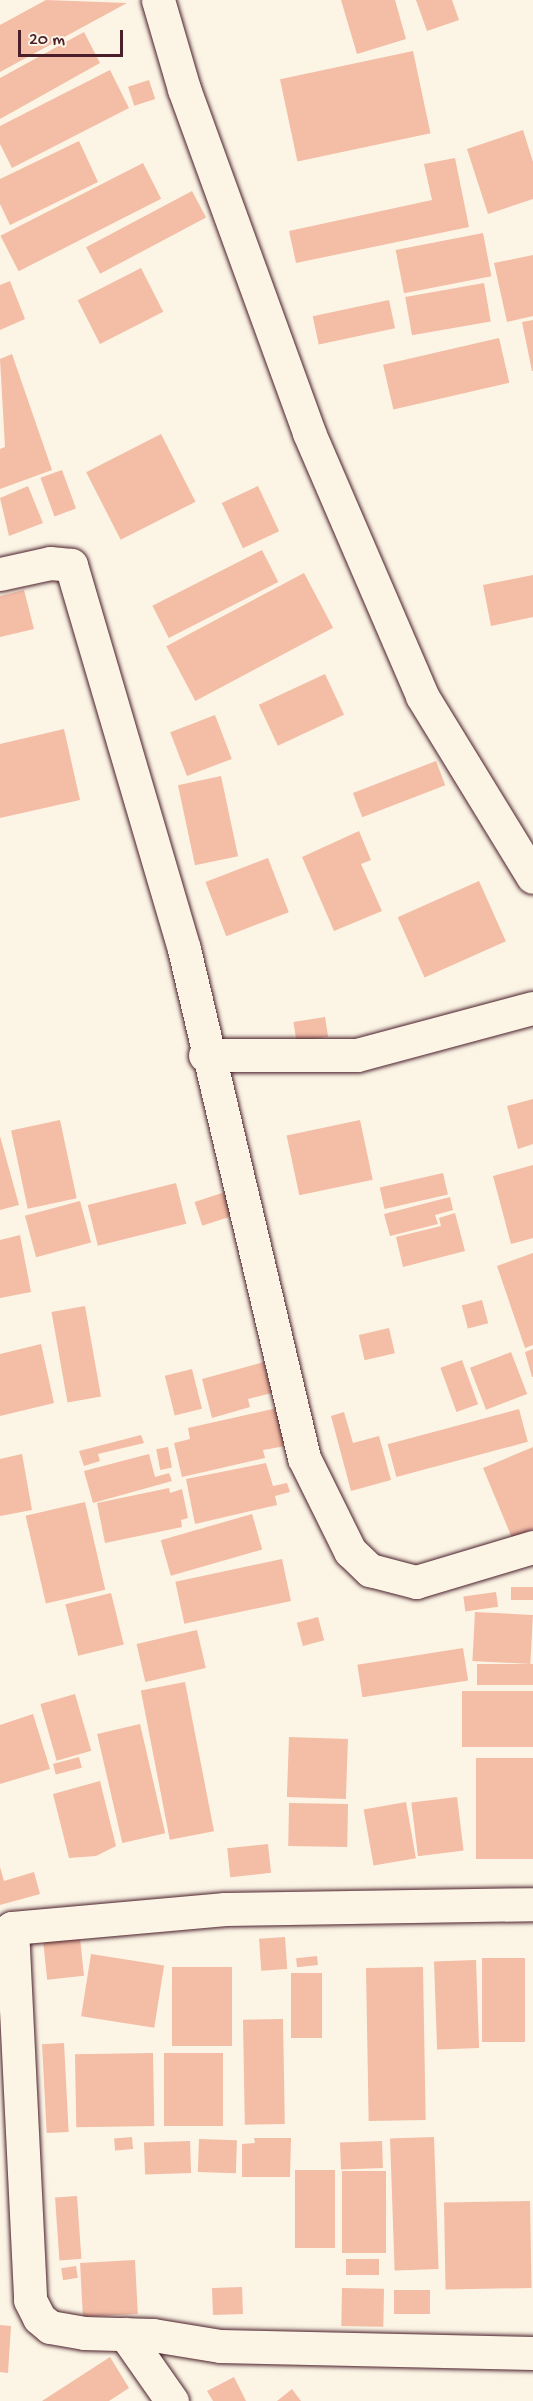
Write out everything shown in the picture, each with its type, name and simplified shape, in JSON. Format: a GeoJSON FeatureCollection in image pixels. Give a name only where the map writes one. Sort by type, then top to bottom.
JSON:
{"type":"FeatureCollection","features":[{"type":"Feature","properties":{"kind":"street"},"geometry":{"type":"LineString","coordinates":[[158,0],[184,89],[309,433],[422,696],[533,877]]}},
{"type":"Feature","properties":{"kind":"street"},"geometry":{"type":"LineString","coordinates":[[0,574],[50,563],[71,565],[184,950],[205,1055],[304,1458],[350,1551],[370,1570],[416,1582],[533,1547]]}},
{"type":"Feature","properties":{"kind":"street"},"geometry":{"type":"LineString","coordinates":[[205,1055],[357,1055],[533,1008]]}},
{"type":"Feature","properties":{"kind":"street"},"geometry":{"type":"LineString","coordinates":[[533,1904],[225,1909],[6,1932],[30,2300],[51,2327],[183,2340],[220,2346],[533,2353]]}},
{"type":"Feature","properties":{"kind":"street"},"geometry":{"type":"LineString","coordinates":[[124,2334],[167,2393]]}},
{"type":"Feature","properties":{"kind":"street"},"geometry":{"type":"LineString","coordinates":[[167,2393],[183,2340]]}},
{"type":"Feature","properties":{"kind":"building"},"geometry":{"type":"Polygon","coordinates":[[[46,0],[127,3],[0,72],[0,25],[46,0]]]}},
{"type":"Feature","properties":{"kind":"building"},"geometry":{"type":"Polygon","coordinates":[[[341,0],[395,0],[406,39],[357,54],[341,0]]]}},
{"type":"Feature","properties":{"kind":"building"},"geometry":{"type":"Polygon","coordinates":[[[416,0],[452,0],[459,20],[427,31],[416,0]]]}},
{"type":"Feature","properties":{"kind":"building"},"geometry":{"type":"Polygon","coordinates":[[[84,32],[100,63],[0,119],[0,78],[84,32]]]}},
{"type":"Feature","properties":{"kind":"building"},"geometry":{"type":"Polygon","coordinates":[[[413,51],[430,133],[297,161],[280,79],[413,51]]]}},
{"type":"Feature","properties":{"kind":"building"},"geometry":{"type":"Polygon","coordinates":[[[110,70],[129,108],[12,168],[0,144],[0,126],[110,70]]]}},
{"type":"Feature","properties":{"kind":"building"},"geometry":{"type":"Polygon","coordinates":[[[149,80],[155,99],[134,106],[128,87],[149,80]]]}},
{"type":"Feature","properties":{"kind":"building"},"geometry":{"type":"Polygon","coordinates":[[[523,130],[533,162],[533,199],[488,214],[467,149],[523,130]]]}},
{"type":"Feature","properties":{"kind":"building"},"geometry":{"type":"Polygon","coordinates":[[[79,141],[98,182],[10,225],[0,204],[0,179],[79,141]]]}},
{"type":"Feature","properties":{"kind":"building"},"geometry":{"type":"Polygon","coordinates":[[[455,158],[469,227],[296,263],[289,231],[432,200],[424,164],[455,158]]]}},
{"type":"Feature","properties":{"kind":"building"},"geometry":{"type":"Polygon","coordinates":[[[143,163],[161,199],[19,271],[0,236],[143,163]]]}},
{"type":"Feature","properties":{"kind":"building"},"geometry":{"type":"Polygon","coordinates":[[[192,191],[206,217],[100,274],[86,247],[192,191]]]}},
{"type":"Feature","properties":{"kind":"building"},"geometry":{"type":"Polygon","coordinates":[[[483,233],[491,276],[404,293],[396,250],[483,233]]]}},
{"type":"Feature","properties":{"kind":"building"},"geometry":{"type":"Polygon","coordinates":[[[533,255],[533,316],[507,322],[494,263],[533,255]]]}},
{"type":"Feature","properties":{"kind":"building"},"geometry":{"type":"Polygon","coordinates":[[[141,268],[163,312],[100,344],[78,300],[141,268]]]}},
{"type":"Feature","properties":{"kind":"building"},"geometry":{"type":"Polygon","coordinates":[[[10,281],[25,319],[0,330],[0,285],[10,281]]]}},
{"type":"Feature","properties":{"kind":"building"},"geometry":{"type":"Polygon","coordinates":[[[484,283],[491,321],[412,335],[405,297],[484,283]]]}},
{"type":"Feature","properties":{"kind":"building"},"geometry":{"type":"Polygon","coordinates":[[[389,300],[395,328],[319,345],[313,316],[389,300]]]}},
{"type":"Feature","properties":{"kind":"building"},"geometry":{"type":"Polygon","coordinates":[[[533,320],[533,371],[532,371],[522,322],[533,320]]]}},
{"type":"Feature","properties":{"kind":"building"},"geometry":{"type":"Polygon","coordinates":[[[499,338],[509,383],[393,410],[383,365],[499,338]]]}},
{"type":"Feature","properties":{"kind":"building"},"geometry":{"type":"Polygon","coordinates":[[[12,354],[52,470],[0,489],[0,449],[5,447],[0,359],[12,354]]]}},
{"type":"Feature","properties":{"kind":"building"},"geometry":{"type":"Polygon","coordinates":[[[161,434],[196,502],[121,540],[86,472],[161,434]]]}},
{"type":"Feature","properties":{"kind":"building"},"geometry":{"type":"Polygon","coordinates":[[[62,470],[76,509],[54,516],[40,478],[62,470]]]}},
{"type":"Feature","properties":{"kind":"building"},"geometry":{"type":"Polygon","coordinates":[[[28,486],[43,523],[9,536],[0,498],[28,486]]]}},
{"type":"Feature","properties":{"kind":"building"},"geometry":{"type":"Polygon","coordinates":[[[258,486],[279,531],[243,548],[222,503],[258,486]]]}},
{"type":"Feature","properties":{"kind":"building"},"geometry":{"type":"Polygon","coordinates":[[[262,550],[278,582],[169,638],[152,606],[262,550]]]}},
{"type":"Feature","properties":{"kind":"building"},"geometry":{"type":"Polygon","coordinates":[[[304,573],[333,628],[195,701],[166,646],[304,573]]]}},
{"type":"Feature","properties":{"kind":"building"},"geometry":{"type":"Polygon","coordinates":[[[533,575],[533,617],[491,626],[483,585],[533,575]]]}},
{"type":"Feature","properties":{"kind":"building"},"geometry":{"type":"Polygon","coordinates":[[[24,590],[34,629],[0,637],[0,596],[24,590]]]}},
{"type":"Feature","properties":{"kind":"building"},"geometry":{"type":"Polygon","coordinates":[[[325,674],[344,715],[278,746],[259,705],[325,674]]]}},
{"type":"Feature","properties":{"kind":"building"},"geometry":{"type":"Polygon","coordinates":[[[215,715],[232,759],[187,776],[170,732],[215,715]]]}},
{"type":"Feature","properties":{"kind":"building"},"geometry":{"type":"Polygon","coordinates":[[[64,729],[80,800],[0,818],[0,744],[64,729]]]}},
{"type":"Feature","properties":{"kind":"building"},"geometry":{"type":"Polygon","coordinates":[[[436,761],[445,785],[362,817],[353,793],[436,761]]]}},
{"type":"Feature","properties":{"kind":"building"},"geometry":{"type":"Polygon","coordinates":[[[221,776],[238,856],[195,865],[178,785],[221,776]]]}},
{"type":"Feature","properties":{"kind":"building"},"geometry":{"type":"Polygon","coordinates":[[[359,831],[371,860],[361,864],[382,911],[334,931],[302,857],[359,831]]]}},
{"type":"Feature","properties":{"kind":"building"},"geometry":{"type":"Polygon","coordinates":[[[268,858],[289,912],[226,936],[205,882],[268,858]]]}},
{"type":"Feature","properties":{"kind":"building"},"geometry":{"type":"Polygon","coordinates":[[[479,881],[506,941],[425,977],[398,917],[479,881]]]}},
{"type":"Feature","properties":{"kind":"building"},"geometry":{"type":"Polygon","coordinates":[[[325,1017],[328,1037],[297,1042],[293,1022],[325,1017]]]}},
{"type":"Feature","properties":{"kind":"building"},"geometry":{"type":"Polygon","coordinates":[[[533,1099],[533,1144],[518,1149],[507,1106],[533,1099]]]}},
{"type":"Feature","properties":{"kind":"building"},"geometry":{"type":"Polygon","coordinates":[[[60,1120],[77,1198],[28,1209],[11,1130],[60,1120]]]}},
{"type":"Feature","properties":{"kind":"building"},"geometry":{"type":"Polygon","coordinates":[[[360,1120],[373,1180],[299,1195],[287,1136],[360,1120]]]}},
{"type":"Feature","properties":{"kind":"building"},"geometry":{"type":"Polygon","coordinates":[[[0,1136],[19,1205],[0,1210],[0,1136]]]}},
{"type":"Feature","properties":{"kind":"building"},"geometry":{"type":"Polygon","coordinates":[[[533,1165],[533,1238],[511,1244],[493,1176],[533,1165]]]}},
{"type":"Feature","properties":{"kind":"building"},"geometry":{"type":"Polygon","coordinates":[[[443,1173],[448,1194],[385,1209],[380,1188],[443,1173]]]}},
{"type":"Feature","properties":{"kind":"building"},"geometry":{"type":"Polygon","coordinates":[[[176,1183],[186,1224],[98,1246],[88,1205],[176,1183]]]}},
{"type":"Feature","properties":{"kind":"building"},"geometry":{"type":"Polygon","coordinates":[[[225,1192],[233,1216],[202,1226],[195,1202],[225,1192]]]}},
{"type":"Feature","properties":{"kind":"building"},"geometry":{"type":"Polygon","coordinates":[[[450,1197],[453,1210],[435,1215],[438,1224],[390,1236],[384,1214],[450,1197]]]}},
{"type":"Feature","properties":{"kind":"building"},"geometry":{"type":"Polygon","coordinates":[[[80,1201],[91,1243],[36,1257],[25,1216],[80,1201]]]}},
{"type":"Feature","properties":{"kind":"building"},"geometry":{"type":"Polygon","coordinates":[[[455,1213],[465,1251],[403,1267],[396,1237],[441,1226],[439,1218],[455,1213]]]}},
{"type":"Feature","properties":{"kind":"building"},"geometry":{"type":"Polygon","coordinates":[[[20,1235],[31,1292],[0,1298],[0,1240],[20,1235]]]}},
{"type":"Feature","properties":{"kind":"building"},"geometry":{"type":"Polygon","coordinates":[[[533,1253],[533,1345],[525,1348],[497,1266],[533,1253]]]}},
{"type":"Feature","properties":{"kind":"building"},"geometry":{"type":"Polygon","coordinates":[[[482,1300],[488,1323],[468,1329],[462,1305],[482,1300]]]}},
{"type":"Feature","properties":{"kind":"building"},"geometry":{"type":"Polygon","coordinates":[[[85,1306],[101,1397],[67,1403],[52,1312],[85,1306]]]}},
{"type":"Feature","properties":{"kind":"building"},"geometry":{"type":"Polygon","coordinates":[[[389,1328],[395,1353],[365,1360],[359,1335],[389,1328]]]}},
{"type":"Feature","properties":{"kind":"building"},"geometry":{"type":"Polygon","coordinates":[[[41,1344],[54,1403],[0,1416],[0,1354],[41,1344]]]}},
{"type":"Feature","properties":{"kind":"building"},"geometry":{"type":"Polygon","coordinates":[[[533,1349],[533,1377],[532,1377],[525,1352],[533,1349]]]}},
{"type":"Feature","properties":{"kind":"building"},"geometry":{"type":"Polygon","coordinates":[[[511,1352],[527,1394],[486,1410],[470,1368],[511,1352]]]}},
{"type":"Feature","properties":{"kind":"building"},"geometry":{"type":"Polygon","coordinates":[[[462,1360],[478,1404],[456,1412],[440,1368],[462,1360]]]}},
{"type":"Feature","properties":{"kind":"building"},"geometry":{"type":"Polygon","coordinates":[[[264,1362],[272,1393],[248,1399],[250,1407],[212,1418],[202,1379],[264,1362]]]}},
{"type":"Feature","properties":{"kind":"building"},"geometry":{"type":"Polygon","coordinates":[[[192,1369],[202,1409],[175,1416],[165,1376],[192,1369]]]}},
{"type":"Feature","properties":{"kind":"building"},"geometry":{"type":"Polygon","coordinates":[[[277,1408],[286,1446],[263,1450],[265,1458],[182,1477],[174,1443],[190,1439],[188,1428],[277,1408]]]}},
{"type":"Feature","properties":{"kind":"building"},"geometry":{"type":"Polygon","coordinates":[[[519,1409],[528,1442],[396,1477],[388,1444],[519,1409]]]}},
{"type":"Feature","properties":{"kind":"building"},"geometry":{"type":"Polygon","coordinates":[[[344,1412],[353,1443],[379,1436],[391,1480],[351,1491],[331,1416],[344,1412]]]}},
{"type":"Feature","properties":{"kind":"building"},"geometry":{"type":"Polygon","coordinates":[[[141,1435],[144,1443],[98,1454],[100,1461],[84,1466],[79,1451],[141,1435]]]}},
{"type":"Feature","properties":{"kind":"building"},"geometry":{"type":"Polygon","coordinates":[[[168,1447],[172,1468],[160,1470],[156,1449],[168,1447]]]}},
{"type":"Feature","properties":{"kind":"building"},"geometry":{"type":"Polygon","coordinates":[[[533,1447],[533,1529],[512,1538],[483,1468],[533,1447]]]}},
{"type":"Feature","properties":{"kind":"building"},"geometry":{"type":"Polygon","coordinates":[[[22,1454],[32,1510],[0,1516],[0,1459],[22,1454]]]}},
{"type":"Feature","properties":{"kind":"building"},"geometry":{"type":"Polygon","coordinates":[[[149,1454],[155,1477],[169,1473],[172,1481],[93,1503],[84,1471],[149,1454]]]}},
{"type":"Feature","properties":{"kind":"building"},"geometry":{"type":"Polygon","coordinates":[[[266,1463],[273,1486],[287,1483],[290,1492],[275,1496],[277,1505],[195,1524],[186,1479],[266,1463]]]}},
{"type":"Feature","properties":{"kind":"building"},"geometry":{"type":"Polygon","coordinates":[[[169,1488],[170,1493],[182,1489],[188,1518],[181,1520],[182,1527],[105,1543],[97,1503],[169,1488]]]}},
{"type":"Feature","properties":{"kind":"building"},"geometry":{"type":"Polygon","coordinates":[[[85,1502],[105,1590],[46,1603],[26,1516],[85,1502]]]}},
{"type":"Feature","properties":{"kind":"building"},"geometry":{"type":"Polygon","coordinates":[[[252,1514],[262,1550],[171,1576],[161,1540],[252,1514]]]}},
{"type":"Feature","properties":{"kind":"building"},"geometry":{"type":"Polygon","coordinates":[[[282,1559],[291,1601],[184,1624],[175,1582],[282,1559]]]}},
{"type":"Feature","properties":{"kind":"building"},"geometry":{"type":"Polygon","coordinates":[[[511,1587],[533,1587],[533,1600],[511,1600],[511,1587]]]}},
{"type":"Feature","properties":{"kind":"building"},"geometry":{"type":"Polygon","coordinates":[[[496,1592],[498,1607],[465,1611],[463,1597],[496,1592]]]}},
{"type":"Feature","properties":{"kind":"building"},"geometry":{"type":"Polygon","coordinates":[[[111,1593],[124,1644],[78,1656],[65,1604],[111,1593]]]}},
{"type":"Feature","properties":{"kind":"building"},"geometry":{"type":"Polygon","coordinates":[[[475,1612],[533,1615],[530,1664],[472,1661],[475,1612]]]}},
{"type":"Feature","properties":{"kind":"building"},"geometry":{"type":"Polygon","coordinates":[[[318,1617],[324,1640],[303,1646],[297,1623],[318,1617]]]}},
{"type":"Feature","properties":{"kind":"building"},"geometry":{"type":"Polygon","coordinates":[[[197,1630],[206,1668],[145,1682],[137,1644],[197,1630]]]}},
{"type":"Feature","properties":{"kind":"building"},"geometry":{"type":"Polygon","coordinates":[[[463,1648],[468,1681],[362,1697],[357,1665],[463,1648]]]}},
{"type":"Feature","properties":{"kind":"building"},"geometry":{"type":"Polygon","coordinates":[[[477,1664],[533,1664],[533,1685],[477,1685],[477,1664]]]}},
{"type":"Feature","properties":{"kind":"building"},"geometry":{"type":"Polygon","coordinates":[[[185,1682],[214,1831],[170,1840],[141,1691],[185,1682]]]}},
{"type":"Feature","properties":{"kind":"building"},"geometry":{"type":"Polygon","coordinates":[[[462,1691],[533,1691],[533,1747],[462,1747],[462,1691]]]}},
{"type":"Feature","properties":{"kind":"building"},"geometry":{"type":"Polygon","coordinates":[[[75,1694],[91,1751],[57,1761],[40,1704],[75,1694]]]}},
{"type":"Feature","properties":{"kind":"building"},"geometry":{"type":"Polygon","coordinates":[[[33,1714],[50,1769],[0,1784],[0,1725],[33,1714]]]}},
{"type":"Feature","properties":{"kind":"building"},"geometry":{"type":"Polygon","coordinates":[[[140,1724],[165,1833],[122,1843],[97,1734],[140,1724]]]}},
{"type":"Feature","properties":{"kind":"building"},"geometry":{"type":"Polygon","coordinates":[[[289,1737],[348,1739],[346,1799],[287,1797],[289,1737]]]}},
{"type":"Feature","properties":{"kind":"building"},"geometry":{"type":"Polygon","coordinates":[[[79,1757],[82,1768],[56,1775],[53,1764],[79,1757]]]}},
{"type":"Feature","properties":{"kind":"building"},"geometry":{"type":"Polygon","coordinates":[[[476,1758],[533,1758],[533,1859],[476,1859],[476,1758]]]}},
{"type":"Feature","properties":{"kind":"building"},"geometry":{"type":"Polygon","coordinates":[[[100,1781],[116,1846],[96,1856],[69,1858],[53,1794],[100,1781]]]}},
{"type":"Feature","properties":{"kind":"building"},"geometry":{"type":"Polygon","coordinates":[[[457,1797],[464,1851],[418,1856],[411,1803],[457,1797]]]}},
{"type":"Feature","properties":{"kind":"building"},"geometry":{"type":"Polygon","coordinates":[[[406,1802],[416,1858],[374,1866],[364,1809],[406,1802]]]}},
{"type":"Feature","properties":{"kind":"building"},"geometry":{"type":"Polygon","coordinates":[[[289,1803],[348,1804],[347,1847],[288,1846],[289,1803]]]}},
{"type":"Feature","properties":{"kind":"building"},"geometry":{"type":"Polygon","coordinates":[[[268,1844],[271,1873],[230,1877],[227,1848],[268,1844]]]}},
{"type":"Feature","properties":{"kind":"building"},"geometry":{"type":"Polygon","coordinates":[[[0,1867],[4,1881],[34,1872],[40,1894],[0,1905],[0,1867]]]}},
{"type":"Feature","properties":{"kind":"building"},"geometry":{"type":"Polygon","coordinates":[[[285,1937],[287,1969],[261,1971],[259,1939],[285,1937]]]}},
{"type":"Feature","properties":{"kind":"building"},"geometry":{"type":"Polygon","coordinates":[[[80,1938],[84,1976],[47,1980],[43,1942],[80,1938]]]}},
{"type":"Feature","properties":{"kind":"building"},"geometry":{"type":"Polygon","coordinates":[[[91,1954],[164,1966],[154,2028],[81,2016],[91,1954]]]}},
{"type":"Feature","properties":{"kind":"building"},"geometry":{"type":"Polygon","coordinates":[[[317,1956],[318,1965],[297,1967],[296,1958],[317,1956]]]}},
{"type":"Feature","properties":{"kind":"building"},"geometry":{"type":"Polygon","coordinates":[[[482,1958],[525,1958],[525,2042],[482,2042],[482,1958]]]}},
{"type":"Feature","properties":{"kind":"building"},"geometry":{"type":"Polygon","coordinates":[[[476,1960],[479,2048],[437,2049],[434,1961],[476,1960]]]}},
{"type":"Feature","properties":{"kind":"building"},"geometry":{"type":"Polygon","coordinates":[[[172,1967],[232,1967],[232,2046],[172,2046],[172,1967]]]}},
{"type":"Feature","properties":{"kind":"building"},"geometry":{"type":"Polygon","coordinates":[[[423,1967],[426,2120],[369,2121],[366,1968],[423,1967]]]}},
{"type":"Feature","properties":{"kind":"building"},"geometry":{"type":"Polygon","coordinates":[[[291,1973],[322,1973],[322,2038],[291,2038],[291,1973]]]}},
{"type":"Feature","properties":{"kind":"building"},"geometry":{"type":"Polygon","coordinates":[[[283,2019],[285,2124],[245,2125],[243,2020],[283,2019]]]}},
{"type":"Feature","properties":{"kind":"building"},"geometry":{"type":"Polygon","coordinates":[[[64,2043],[69,2132],[47,2133],[42,2044],[64,2043]]]}},
{"type":"Feature","properties":{"kind":"building"},"geometry":{"type":"Polygon","coordinates":[[[153,2053],[154,2126],[76,2127],[75,2054],[153,2053]]]}},
{"type":"Feature","properties":{"kind":"building"},"geometry":{"type":"Polygon","coordinates":[[[164,2053],[223,2053],[223,2126],[164,2126],[164,2053]]]}},
{"type":"Feature","properties":{"kind":"building"},"geometry":{"type":"Polygon","coordinates":[[[132,2137],[133,2149],[115,2151],[114,2139],[132,2137]]]}},
{"type":"Feature","properties":{"kind":"building"},"geometry":{"type":"Polygon","coordinates":[[[434,2137],[439,2269],[395,2270],[390,2139],[434,2137]]]}},
{"type":"Feature","properties":{"kind":"building"},"geometry":{"type":"Polygon","coordinates":[[[254,2138],[291,2138],[290,2177],[242,2177],[242,2144],[255,2143],[254,2138]]]}},
{"type":"Feature","properties":{"kind":"building"},"geometry":{"type":"Polygon","coordinates":[[[199,2139],[237,2140],[236,2173],[198,2172],[199,2139]]]}},
{"type":"Feature","properties":{"kind":"building"},"geometry":{"type":"Polygon","coordinates":[[[190,2141],[191,2173],[145,2175],[144,2143],[190,2141]]]}},
{"type":"Feature","properties":{"kind":"building"},"geometry":{"type":"Polygon","coordinates":[[[382,2141],[383,2168],[341,2169],[340,2142],[382,2141]]]}},
{"type":"Feature","properties":{"kind":"building"},"geometry":{"type":"Polygon","coordinates":[[[295,2170],[335,2170],[335,2248],[295,2248],[295,2170]]]}},
{"type":"Feature","properties":{"kind":"building"},"geometry":{"type":"Polygon","coordinates":[[[342,2171],[386,2171],[386,2253],[342,2253],[342,2171]]]}},
{"type":"Feature","properties":{"kind":"building"},"geometry":{"type":"Polygon","coordinates":[[[77,2196],[81,2259],[59,2260],[55,2198],[77,2196]]]}},
{"type":"Feature","properties":{"kind":"building"},"geometry":{"type":"Polygon","coordinates":[[[530,2201],[532,2288],[446,2289],[444,2203],[530,2201]]]}},
{"type":"Feature","properties":{"kind":"building"},"geometry":{"type":"Polygon","coordinates":[[[346,2259],[379,2259],[379,2275],[346,2275],[346,2259]]]}},
{"type":"Feature","properties":{"kind":"building"},"geometry":{"type":"Polygon","coordinates":[[[135,2260],[138,2314],[83,2317],[80,2263],[135,2260]]]}},
{"type":"Feature","properties":{"kind":"building"},"geometry":{"type":"Polygon","coordinates":[[[76,2266],[78,2278],[63,2280],[61,2268],[76,2266]]]}},
{"type":"Feature","properties":{"kind":"building"},"geometry":{"type":"Polygon","coordinates":[[[242,2287],[243,2314],[213,2315],[212,2288],[242,2287]]]}},
{"type":"Feature","properties":{"kind":"building"},"geometry":{"type":"Polygon","coordinates":[[[342,2288],[384,2289],[383,2327],[341,2326],[342,2288]]]}},
{"type":"Feature","properties":{"kind":"building"},"geometry":{"type":"Polygon","coordinates":[[[394,2290],[430,2290],[430,2314],[394,2314],[394,2290]]]}},
{"type":"Feature","properties":{"kind":"building"},"geometry":{"type":"Polygon","coordinates":[[[0,2325],[11,2326],[8,2373],[0,2372],[0,2325]]]}},
{"type":"Feature","properties":{"kind":"building"},"geometry":{"type":"Polygon","coordinates":[[[110,2357],[129,2388],[109,2401],[42,2401],[110,2357]]]}},
{"type":"Feature","properties":{"kind":"building"},"geometry":{"type":"Polygon","coordinates":[[[234,2377],[246,2401],[213,2401],[207,2391],[234,2377]]]}},
{"type":"Feature","properties":{"kind":"building"},"geometry":{"type":"Polygon","coordinates":[[[292,2389],[301,2401],[277,2401],[292,2389]]]}}]}
